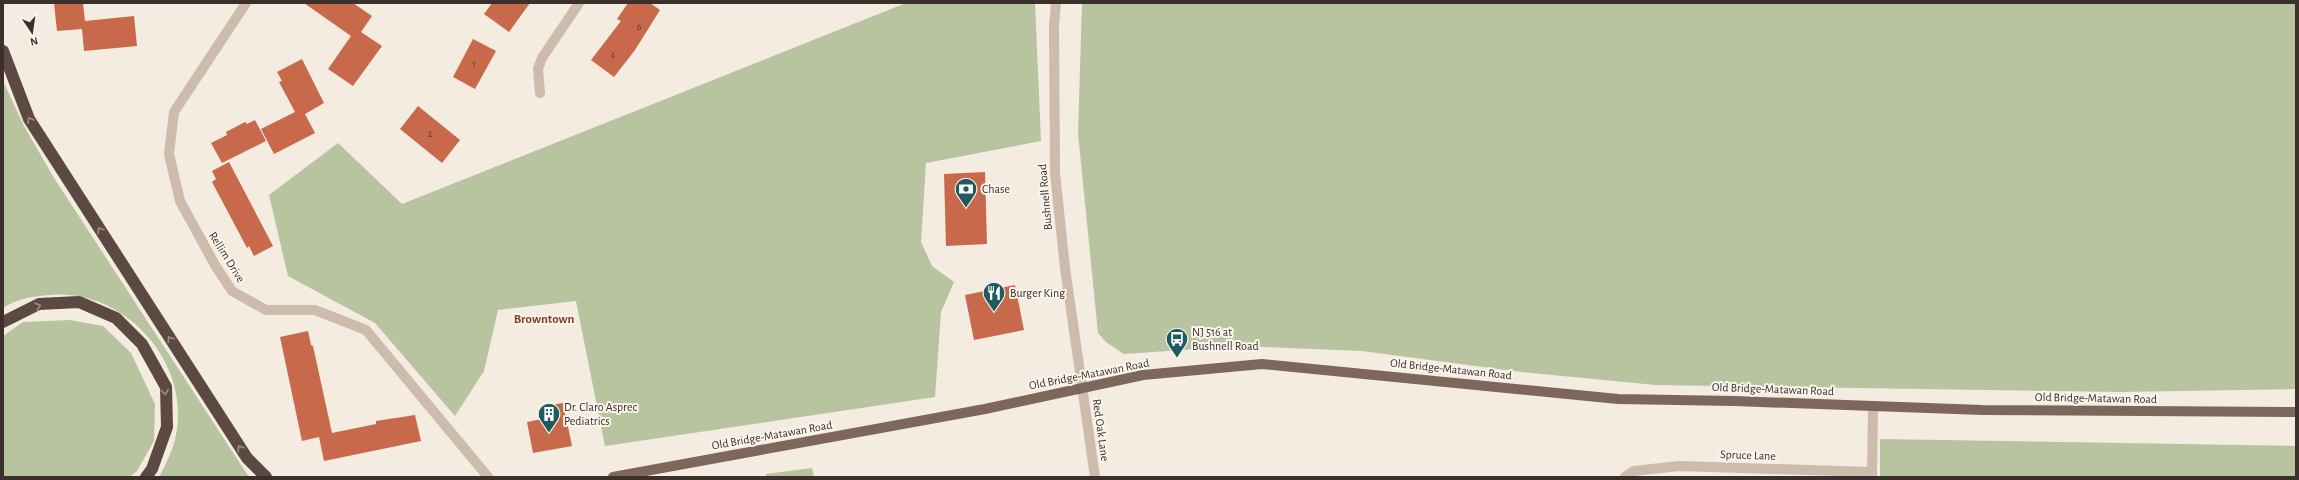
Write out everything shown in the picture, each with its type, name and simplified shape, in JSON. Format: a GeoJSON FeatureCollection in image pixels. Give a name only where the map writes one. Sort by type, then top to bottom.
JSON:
{"type":"FeatureCollection","features":[{"type":"Feature","properties":{"kind":"highway"},"geometry":{"type":"LineString","coordinates":[[3,51],[29,119],[247,458],[266,477]]}},
{"type":"Feature","properties":{"kind":"highway"},"geometry":{"type":"LineString","coordinates":[[3,322],[38,304],[79,302],[116,318],[142,344],[166,387],[167,427],[152,469],[146,477]]}},
{"type":"Feature","properties":{"kind":"main road","name":"Old Bridge-Matawan Road"},"geometry":{"type":"LineString","coordinates":[[613,477],[985,409],[1143,374],[1262,364],[1618,399],[1982,410],[2296,412]]}},
{"type":"Feature","properties":{"kind":"street","name":"Rellim Drive"},"geometry":{"type":"LineString","coordinates":[[246,3],[174,112],[169,154],[180,201],[215,265],[232,291],[266,310],[315,310],[366,330],[488,477]]}},
{"type":"Feature","properties":{"kind":"street"},"geometry":{"type":"LineString","coordinates":[[540,93],[538,69],[542,58],[579,3]]}},
{"type":"Feature","properties":{"kind":"street","name":"Bushnell Road"},"geometry":{"type":"LineString","coordinates":[[1056,3],[1054,26],[1055,173],[1064,268],[1082,387]]}},
{"type":"Feature","properties":{"kind":"street","name":"Red Oak Lane"},"geometry":{"type":"LineString","coordinates":[[1082,387],[1095,477]]}},
{"type":"Feature","properties":{"kind":"street"},"geometry":{"type":"LineString","coordinates":[[1872,474],[1873,406]]}},
{"type":"Feature","properties":{"kind":"street","name":"Spruce Lane"},"geometry":{"type":"LineString","coordinates":[[1625,477],[1634,471],[1679,466],[1872,474]]}},
{"type":"Feature","properties":{"kind":"green space"},"geometry":{"type":"Polygon","coordinates":[[[906,3],[1035,3],[1041,141],[926,163],[921,242],[932,266],[954,282],[941,312],[935,397],[605,446],[576,301],[498,310],[484,371],[455,416],[375,323],[288,276],[269,195],[338,143],[402,204],[906,3]]]}},
{"type":"Feature","properties":{"kind":"green space"},"geometry":{"type":"Polygon","coordinates":[[[1082,3],[2296,3],[2296,389],[2119,392],[1655,385],[1521,372],[1362,351],[1241,346],[1124,354],[1106,342],[1098,333],[1078,133],[1082,3]]]}},
{"type":"Feature","properties":{"kind":"green space"},"geometry":{"type":"Polygon","coordinates":[[[3,81],[24,126],[54,178],[249,477],[159,477],[167,462],[176,435],[178,407],[173,381],[162,356],[146,335],[126,317],[103,304],[77,296],[50,295],[32,297],[19,300],[3,308],[3,81]]]}},
{"type":"Feature","properties":{"kind":"green space"},"geometry":{"type":"Polygon","coordinates":[[[70,320],[103,326],[131,353],[155,404],[154,441],[137,471],[130,477],[3,477],[3,336],[23,322],[70,320]]]}},
{"type":"Feature","properties":{"kind":"green space"},"geometry":{"type":"Polygon","coordinates":[[[1880,439],[2296,446],[2296,477],[1880,477],[1880,439]]]}},
{"type":"Feature","properties":{"kind":"green space"},"geometry":{"type":"Polygon","coordinates":[[[812,468],[814,477],[766,477],[766,474],[812,468]]]}},
{"type":"Feature","properties":{"kind":"building"},"geometry":{"type":"Polygon","coordinates":[[[54,3],[83,3],[85,21],[134,16],[137,46],[84,51],[82,29],[57,31],[54,3]]]}},
{"type":"Feature","properties":{"kind":"building"},"geometry":{"type":"Polygon","coordinates":[[[304,3],[353,3],[372,16],[361,32],[382,46],[353,86],[328,69],[351,36],[304,3]]]}},
{"type":"Feature","properties":{"kind":"building"},"geometry":{"type":"Polygon","coordinates":[[[492,3],[530,3],[509,32],[484,14],[492,3]]]}},
{"type":"Feature","properties":{"kind":"building"},"geometry":{"type":"Polygon","coordinates":[[[628,3],[650,3],[660,10],[635,50],[614,77],[591,60],[621,21],[617,19],[628,3]]]}},
{"type":"Feature","properties":{"kind":"building"},"geometry":{"type":"Polygon","coordinates":[[[473,39],[496,51],[475,89],[453,77],[473,39]]]}},
{"type":"Feature","properties":{"kind":"building"},"geometry":{"type":"Polygon","coordinates":[[[302,59],[324,103],[305,114],[315,133],[274,154],[261,129],[295,112],[279,82],[282,81],[277,72],[302,59]]]}},
{"type":"Feature","properties":{"kind":"building"},"geometry":{"type":"Polygon","coordinates":[[[418,106],[460,140],[442,163],[400,129],[418,106]]]}},
{"type":"Feature","properties":{"kind":"building"},"geometry":{"type":"Polygon","coordinates":[[[255,120],[266,141],[222,163],[211,143],[227,135],[226,132],[245,122],[247,124],[255,120]]]}},
{"type":"Feature","properties":{"kind":"building"},"geometry":{"type":"Polygon","coordinates":[[[229,162],[273,246],[254,256],[249,246],[247,248],[212,182],[216,179],[212,171],[229,162]]]}},
{"type":"Feature","properties":{"kind":"building","name":"Chase"},"geometry":{"type":"Polygon","coordinates":[[[985,172],[987,244],[946,246],[944,174],[985,172]]]}},
{"type":"Feature","properties":{"kind":"building","name":"Burger King"},"geometry":{"type":"Polygon","coordinates":[[[1015,285],[1024,330],[974,340],[965,295],[1015,285]]]}},
{"type":"Feature","properties":{"kind":"building"},"geometry":{"type":"Polygon","coordinates":[[[308,331],[311,345],[313,346],[332,433],[376,424],[376,421],[415,415],[421,441],[324,461],[319,437],[302,441],[280,337],[308,331]]]}},
{"type":"Feature","properties":{"kind":"building","name":"Dr. Claro Asprec Pediatrics"},"geometry":{"type":"Polygon","coordinates":[[[563,403],[572,446],[533,453],[527,422],[547,418],[545,406],[563,403]]]}},
{"type":"Feature","properties":{"kind":"place","name":"Chase"},"geometry":{"type":"Point","coordinates":[966,208]}},
{"type":"Feature","properties":{"kind":"place","name":"Burger King"},"geometry":{"type":"Point","coordinates":[994,312]}},
{"type":"Feature","properties":{"kind":"place","name":"NJ 516 at Bushnell Road"},"geometry":{"type":"Point","coordinates":[1177,358]}},
{"type":"Feature","properties":{"kind":"place","name":"Dr. Claro Asprec Pediatrics"},"geometry":{"type":"Point","coordinates":[549,434]}},
{"type":"Feature","properties":{"kind":"district","name":"Browntown"},"geometry":{"type":"Point","coordinates":[544,319]}}]}
